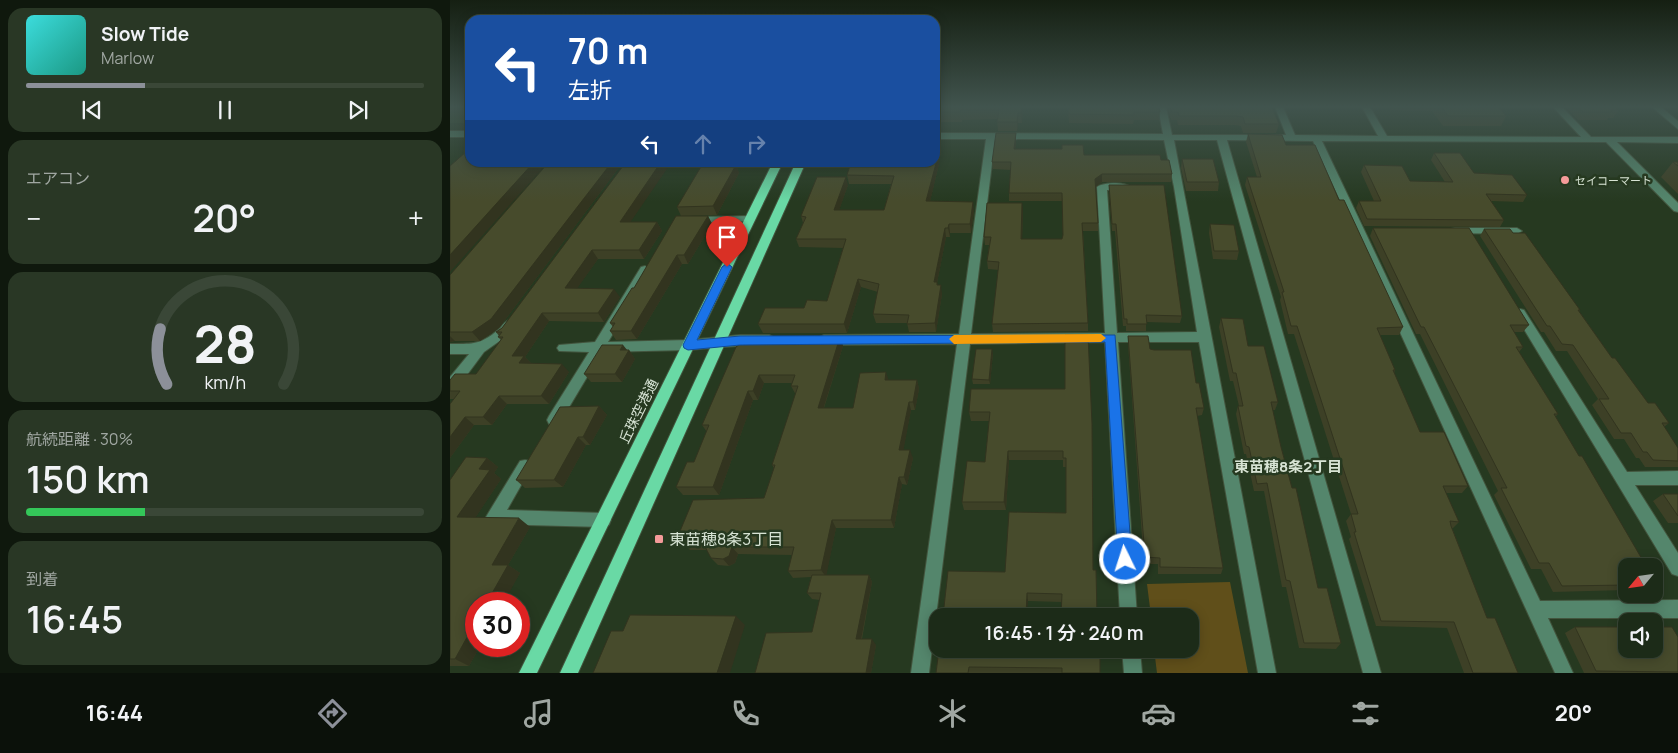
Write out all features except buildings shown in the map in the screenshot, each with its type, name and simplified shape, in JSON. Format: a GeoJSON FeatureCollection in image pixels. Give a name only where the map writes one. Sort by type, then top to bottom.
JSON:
{"type":"FeatureCollection","features":[{"type":"Feature","properties":{"kind":"main road","name":"丘珠空港通"},"geometry":{"type":"LineString","coordinates":[[528,673],[776,167]]}},
{"type":"Feature","properties":{"kind":"main road"},"geometry":{"type":"LineString","coordinates":[[569,673],[799,167]]}},
{"type":"Feature","properties":{"kind":"street"},"geometry":{"type":"LineString","coordinates":[[920,673],[991,138]]}},
{"type":"Feature","properties":{"kind":"street"},"geometry":{"type":"LineString","coordinates":[[1167,138],[1267,673]]}},
{"type":"Feature","properties":{"kind":"street"},"geometry":{"type":"LineString","coordinates":[[1221,138],[1372,673]]}},
{"type":"Feature","properties":{"kind":"street"},"geometry":{"type":"LineString","coordinates":[[1317,138],[1364,231],[1564,673]]}},
{"type":"Feature","properties":{"kind":"street"},"geometry":{"type":"LineString","coordinates":[[1467,138],[1678,140]]}},
{"type":"Feature","properties":{"kind":"street"},"geometry":{"type":"LineString","coordinates":[[1608,139],[1678,209]]}},
{"type":"Feature","properties":{"kind":"street"},"geometry":{"type":"LineString","coordinates":[[1128,608],[1102,187],[1141,187]]}},
{"type":"Feature","properties":{"kind":"street"},"geometry":{"type":"LineString","coordinates":[[685,220],[750,219]]}},
{"type":"Feature","properties":{"kind":"street"},"geometry":{"type":"LineString","coordinates":[[1441,231],[1517,231]]}},
{"type":"Feature","properties":{"kind":"street"},"geometry":{"type":"LineString","coordinates":[[1469,231],[1478,245]]}},
{"type":"Feature","properties":{"kind":"street"},"geometry":{"type":"LineString","coordinates":[[546,432],[651,260]]}},
{"type":"Feature","properties":{"kind":"street"},"geometry":{"type":"LineString","coordinates":[[1514,303],[1678,568]]}},
{"type":"Feature","properties":{"kind":"street"},"geometry":{"type":"LineString","coordinates":[[450,387],[480,349],[504,332],[516,317]]}},
{"type":"Feature","properties":{"kind":"street"},"geometry":{"type":"LineString","coordinates":[[808,340],[1204,337]]}},
{"type":"Feature","properties":{"kind":"street"},"geometry":{"type":"LineString","coordinates":[[563,348],[688,345],[740,340],[779,340]]}},
{"type":"Feature","properties":{"kind":"street"},"geometry":{"type":"LineString","coordinates":[[450,349],[480,349]]}},
{"type":"Feature","properties":{"kind":"street"},"geometry":{"type":"LineString","coordinates":[[530,458],[494,517],[603,520]]}},
{"type":"Feature","properties":{"kind":"street"},"geometry":{"type":"LineString","coordinates":[[1624,479],[1678,478]]}},
{"type":"Feature","properties":{"kind":"street"},"geometry":{"type":"LineString","coordinates":[[1536,610],[1678,609]]}},
{"type":"Feature","properties":{"kind":"street"},"geometry":{"type":"LineString","coordinates":[[1132,658],[1133,673]]}},
{"type":"Feature","properties":{"kind":"shaded area"},"geometry":{"type":"Polygon","coordinates":[[[1230,582],[1248,673],[1157,673],[1155,658],[1199,658],[1199,608],[1150,608],[1147,584],[1230,582]]]}},
{"type":"Feature","properties":{"kind":"slow traffic"},"geometry":{"type":"LineString","coordinates":[[954,339],[1101,338]]}},
{"type":"Feature","properties":{"kind":"place","name":"セイコーマート"},"geometry":{"type":"Point","coordinates":[1565,180]}},
{"type":"Feature","properties":{"kind":"place","name":"東苗穂8条3丁目"},"geometry":{"type":"Point","coordinates":[659,539]}},
{"type":"Feature","properties":{"kind":"district","name":"東苗穂8条2丁目"},"geometry":{"type":"Point","coordinates":[1288,466]}},
{"type":"Feature","properties":{"kind":"route"},"geometry":{"type":"LineString","coordinates":[[727,267],[688,345],[740,340],[1111,338],[1125,559]]}}]}
